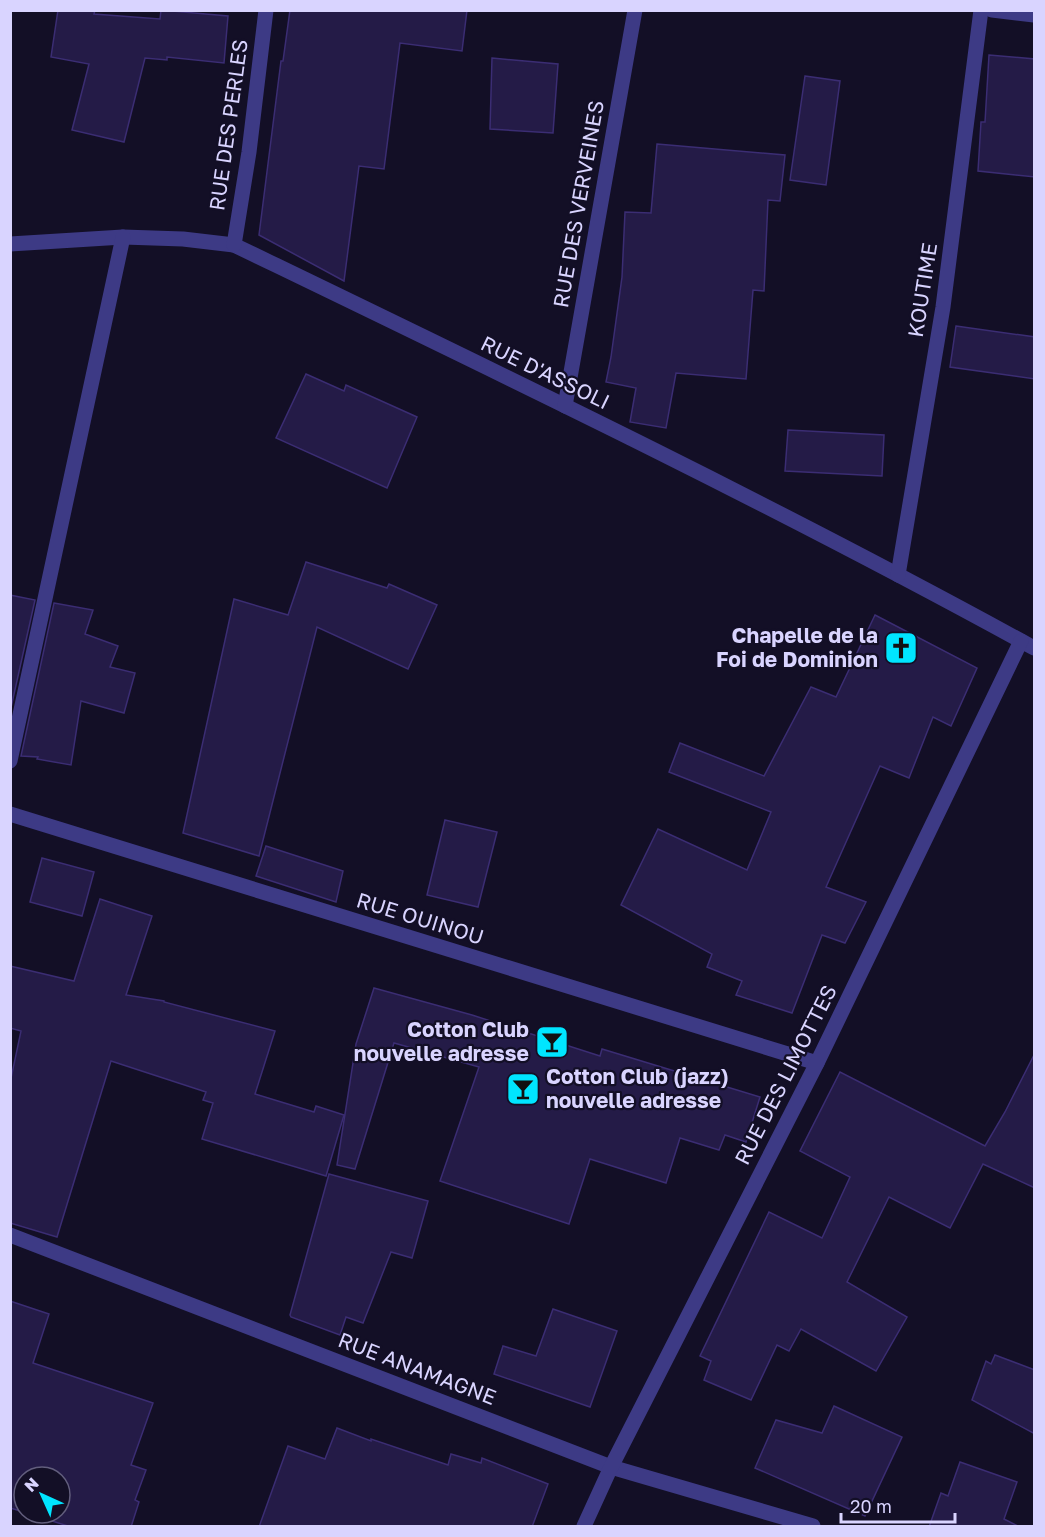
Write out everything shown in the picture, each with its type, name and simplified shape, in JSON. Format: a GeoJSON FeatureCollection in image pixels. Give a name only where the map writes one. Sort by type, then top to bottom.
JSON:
{"type":"FeatureCollection","features":[{"type":"Feature","properties":{"kind":"street","name":"RUE DES PERLES"},"geometry":{"type":"LineString","coordinates":[[234,245],[249,152],[266,10]]}},
{"type":"Feature","properties":{"kind":"street","name":"RUE DES VERVEINES"},"geometry":{"type":"LineString","coordinates":[[565,406],[635,10]]}},
{"type":"Feature","properties":{"kind":"street","name":"KOUTIME"},"geometry":{"type":"LineString","coordinates":[[898,575],[943,307],[981,10]]}},
{"type":"Feature","properties":{"kind":"street"},"geometry":{"type":"LineString","coordinates":[[992,10],[1035,15]]}},
{"type":"Feature","properties":{"kind":"street","name":"RUE D'ASSOLI"},"geometry":{"type":"LineString","coordinates":[[10,244],[123,237],[234,245],[565,406],[898,575],[1028,644]]}},
{"type":"Feature","properties":{"kind":"street"},"geometry":{"type":"LineString","coordinates":[[10,761],[123,237]]}},
{"type":"Feature","properties":{"kind":"street","name":"RUE DES LIMOTTES"},"geometry":{"type":"LineString","coordinates":[[584,1527],[611,1467],[1028,644]]}},
{"type":"Feature","properties":{"kind":"street","name":"RUE OUINOU"},"geometry":{"type":"LineString","coordinates":[[10,814],[817,1063]]}},
{"type":"Feature","properties":{"kind":"street","name":"RUE ANAMAGNE"},"geometry":{"type":"LineString","coordinates":[[10,1235],[611,1467],[813,1527]]}},
{"type":"Feature","properties":{"kind":"building"},"geometry":{"type":"Polygon","coordinates":[[[58,10],[95,10],[94,14],[160,19],[161,10],[228,16],[224,63],[167,57],[167,60],[145,58],[124,142],[72,130],[89,64],[51,57],[58,10]]]}},
{"type":"Feature","properties":{"kind":"building"},"geometry":{"type":"Polygon","coordinates":[[[290,10],[467,10],[462,51],[400,43],[384,169],[359,166],[344,281],[259,235],[281,61],[283,61],[290,10]]]}},
{"type":"Feature","properties":{"kind":"building"},"geometry":{"type":"Polygon","coordinates":[[[989,55],[1035,59],[1035,177],[978,171],[981,122],[985,122],[989,55]]]}},
{"type":"Feature","properties":{"kind":"building"},"geometry":{"type":"Polygon","coordinates":[[[492,58],[558,64],[553,133],[490,129],[492,58]]]}},
{"type":"Feature","properties":{"kind":"building"},"geometry":{"type":"Polygon","coordinates":[[[805,76],[840,81],[826,185],[790,180],[805,76]]]}},
{"type":"Feature","properties":{"kind":"building"},"geometry":{"type":"Polygon","coordinates":[[[657,144],[785,155],[780,201],[768,200],[764,291],[753,290],[746,379],[676,373],[666,428],[630,422],[636,388],[606,382],[622,277],[625,212],[651,213],[657,144]]]}},
{"type":"Feature","properties":{"kind":"building"},"geometry":{"type":"Polygon","coordinates":[[[956,326],[1035,337],[1035,379],[950,367],[956,326]]]}},
{"type":"Feature","properties":{"kind":"building"},"geometry":{"type":"Polygon","coordinates":[[[306,374],[344,391],[346,385],[417,417],[387,488],[276,438],[306,374]]]}},
{"type":"Feature","properties":{"kind":"building"},"geometry":{"type":"Polygon","coordinates":[[[788,430],[884,435],[882,476],[785,471],[788,430]]]}},
{"type":"Feature","properties":{"kind":"building"},"geometry":{"type":"Polygon","coordinates":[[[306,562],[387,588],[389,584],[437,605],[408,669],[317,627],[259,856],[183,833],[234,599],[288,615],[306,562]]]}},
{"type":"Feature","properties":{"kind":"building"},"geometry":{"type":"Polygon","coordinates":[[[10,595],[35,600],[10,712],[10,595]]]}},
{"type":"Feature","properties":{"kind":"building"},"geometry":{"type":"Polygon","coordinates":[[[54,603],[93,610],[85,634],[118,646],[110,667],[135,673],[124,713],[81,701],[71,765],[37,759],[38,757],[21,756],[54,603]]]}},
{"type":"Feature","properties":{"kind":"building"},"geometry":{"type":"Polygon","coordinates":[[[875,615],[977,668],[951,726],[933,717],[909,778],[880,766],[826,887],[866,902],[845,943],[822,935],[792,1013],[736,995],[742,981],[707,967],[712,954],[621,905],[658,829],[747,870],[771,812],[669,772],[680,743],[764,776],[811,687],[836,697],[875,615]]]}},
{"type":"Feature","properties":{"kind":"building"},"geometry":{"type":"Polygon","coordinates":[[[445,820],[497,832],[478,907],[427,895],[445,820]]]}},
{"type":"Feature","properties":{"kind":"building"},"geometry":{"type":"Polygon","coordinates":[[[266,846],[343,871],[336,902],[256,876],[266,846]]]}},
{"type":"Feature","properties":{"kind":"building"},"geometry":{"type":"Polygon","coordinates":[[[42,858],[94,872],[82,916],[30,902],[42,858]]]}},
{"type":"Feature","properties":{"kind":"building"},"geometry":{"type":"Polygon","coordinates":[[[100,899],[152,916],[126,995],[164,1001],[275,1031],[255,1094],[314,1112],[316,1106],[344,1115],[326,1176],[202,1139],[213,1103],[203,1100],[206,1092],[111,1061],[57,1237],[10,1223],[10,1083],[21,1031],[10,1028],[10,966],[74,981],[100,899]]]}},
{"type":"Feature","properties":{"kind":"building"},"geometry":{"type":"Polygon","coordinates":[[[374,988],[472,1015],[600,1056],[602,1049],[760,1097],[746,1142],[725,1135],[719,1150],[680,1138],[666,1183],[590,1159],[569,1224],[440,1181],[479,1067],[394,1043],[355,1169],[337,1165],[356,1044],[374,988]]]}},
{"type":"Feature","properties":{"kind":"building"},"geometry":{"type":"Polygon","coordinates":[[[1035,1053],[1035,1188],[983,1164],[950,1228],[889,1197],[847,1282],[907,1317],[876,1371],[801,1329],[789,1351],[777,1345],[751,1400],[704,1380],[711,1361],[700,1356],[769,1212],[822,1238],[850,1177],[800,1151],[840,1072],[985,1146],[1035,1053]]]}},
{"type":"Feature","properties":{"kind":"building"},"geometry":{"type":"Polygon","coordinates":[[[329,1174],[428,1201],[412,1258],[391,1252],[363,1323],[346,1317],[340,1335],[290,1315],[329,1174]]]}},
{"type":"Feature","properties":{"kind":"building"},"geometry":{"type":"Polygon","coordinates":[[[10,1301],[49,1314],[33,1363],[153,1403],[131,1465],[146,1470],[135,1500],[139,1502],[131,1527],[71,1527],[65,1525],[72,1525],[72,1465],[12,1465],[12,1509],[10,1508],[10,1301]]]}},
{"type":"Feature","properties":{"kind":"building"},"geometry":{"type":"Polygon","coordinates":[[[553,1309],[617,1331],[590,1407],[494,1374],[503,1346],[536,1356],[553,1309]]]}},
{"type":"Feature","properties":{"kind":"building"},"geometry":{"type":"Polygon","coordinates":[[[995,1355],[1035,1370],[1035,1434],[972,1400],[986,1361],[991,1364],[995,1355]]]}},
{"type":"Feature","properties":{"kind":"building"},"geometry":{"type":"Polygon","coordinates":[[[834,1406],[902,1437],[865,1516],[755,1468],[776,1420],[822,1433],[834,1406]]]}},
{"type":"Feature","properties":{"kind":"building"},"geometry":{"type":"Polygon","coordinates":[[[337,1428],[448,1465],[451,1454],[481,1463],[482,1458],[548,1484],[532,1527],[259,1527],[288,1446],[325,1459],[337,1428]]]}},
{"type":"Feature","properties":{"kind":"building"},"geometry":{"type":"Polygon","coordinates":[[[960,1462],[1017,1482],[1004,1519],[1020,1527],[929,1527],[941,1493],[948,1496],[960,1462]]]}},
{"type":"Feature","properties":{"kind":"place","name":"Chapelle de la Foi de Dominion"},"geometry":{"type":"Point","coordinates":[901,648]}},
{"type":"Feature","properties":{"kind":"place","name":"Cotton Club nouvelle adresse"},"geometry":{"type":"Point","coordinates":[552,1042]}},
{"type":"Feature","properties":{"kind":"place","name":"Cotton Club (jazz) nouvelle adresse"},"geometry":{"type":"Point","coordinates":[523,1089]}}]}
